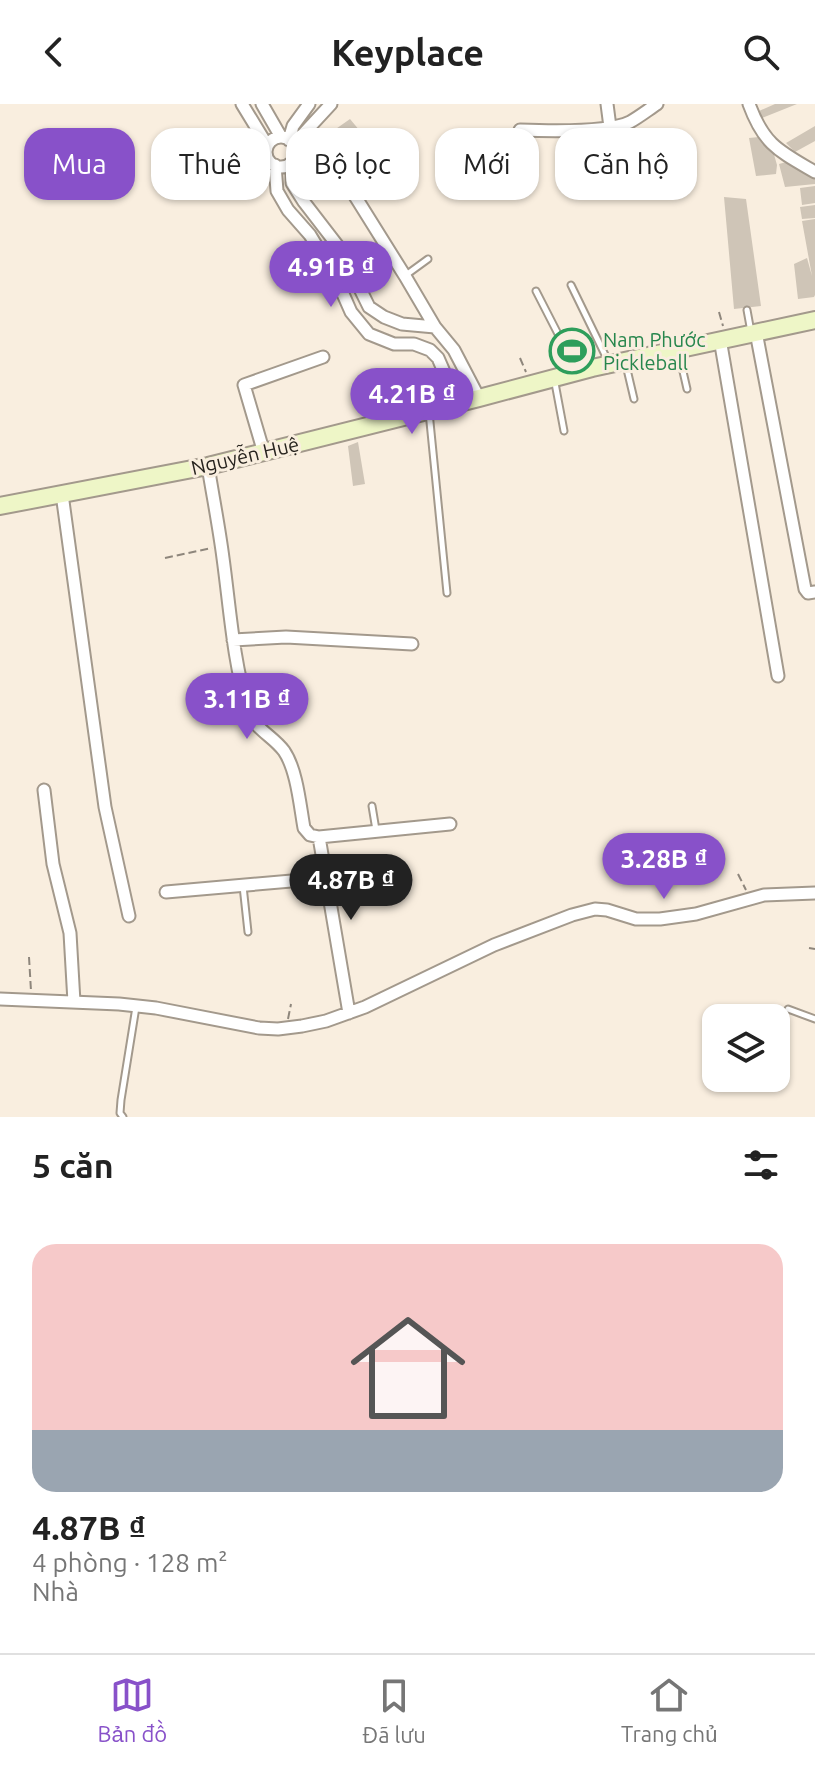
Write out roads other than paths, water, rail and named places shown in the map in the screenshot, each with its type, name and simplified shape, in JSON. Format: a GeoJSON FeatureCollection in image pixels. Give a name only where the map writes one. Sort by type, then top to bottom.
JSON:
{"type":"FeatureCollection","features":[{"type":"Feature","properties":{"kind":"street"},"geometry":{"type":"LineString","coordinates":[[242,104],[257,128]]}},
{"type":"Feature","properties":{"kind":"street"},"geometry":{"type":"LineString","coordinates":[[262,104],[286,137]]}},
{"type":"Feature","properties":{"kind":"street"},"geometry":{"type":"LineString","coordinates":[[292,128],[309,104]]}},
{"type":"Feature","properties":{"kind":"street"},"geometry":{"type":"LineString","coordinates":[[302,128],[331,104]]}},
{"type":"Feature","properties":{"kind":"street"},"geometry":{"type":"LineString","coordinates":[[607,104],[610,127]]}},
{"type":"Feature","properties":{"kind":"street"},"geometry":{"type":"LineString","coordinates":[[539,131],[610,127],[630,122],[657,104]]}},
{"type":"Feature","properties":{"kind":"street"},"geometry":{"type":"LineString","coordinates":[[749,104],[764,137],[815,172]]}},
{"type":"Feature","properties":{"kind":"street"},"geometry":{"type":"LineString","coordinates":[[270,161],[275,165],[286,165]]}},
{"type":"Feature","properties":{"kind":"street"},"geometry":{"type":"LineString","coordinates":[[275,165],[277,191],[288,210],[310,235],[336,278],[351,312],[369,334],[394,344],[414,344],[430,350],[438,358],[458,404]]}},
{"type":"Feature","properties":{"kind":"street"},"geometry":{"type":"LineString","coordinates":[[303,200],[341,250],[369,307],[402,324],[435,327]]}},
{"type":"Feature","properties":{"kind":"street"},"geometry":{"type":"LineString","coordinates":[[358,200],[435,327],[454,350],[479,398]]}},
{"type":"Feature","properties":{"kind":"street","name":"Nguyễn Huệ"},"geometry":{"type":"LineString","coordinates":[[0,506],[208,466],[617,362],[815,320]]}},
{"type":"Feature","properties":{"kind":"street"},"geometry":{"type":"LineString","coordinates":[[754,332],[805,589],[808,593],[815,592]]}},
{"type":"Feature","properties":{"kind":"street"},"geometry":{"type":"LineString","coordinates":[[723,339],[778,676]]}},
{"type":"Feature","properties":{"kind":"street"},"geometry":{"type":"LineString","coordinates":[[264,453],[244,385],[323,357]]}},
{"type":"Feature","properties":{"kind":"street"},"geometry":{"type":"LineString","coordinates":[[208,466],[238,674],[251,716],[263,733],[283,750],[289,761],[304,828],[310,835],[319,837],[450,824]]}},
{"type":"Feature","properties":{"kind":"street"},"geometry":{"type":"LineString","coordinates":[[62,494],[105,807],[129,916]]}},
{"type":"Feature","properties":{"kind":"street"},"geometry":{"type":"LineString","coordinates":[[233,640],[286,637],[412,644]]}},
{"type":"Feature","properties":{"kind":"street"},"geometry":{"type":"LineString","coordinates":[[44,790],[53,864],[70,933],[74,1002]]}},
{"type":"Feature","properties":{"kind":"street"},"geometry":{"type":"LineString","coordinates":[[319,837],[349,1013]]}},
{"type":"Feature","properties":{"kind":"street"},"geometry":{"type":"LineString","coordinates":[[166,892],[326,878]]}},
{"type":"Feature","properties":{"kind":"street"},"geometry":{"type":"LineString","coordinates":[[0,999],[137,1006],[259,1028],[286,1028],[326,1021],[365,1007],[508,939],[595,909],[636,919],[660,919],[696,914],[764,895],[815,893]]}},
{"type":"Feature","properties":{"kind":"lane"},"geometry":{"type":"LineString","coordinates":[[405,276],[428,259]]}},
{"type":"Feature","properties":{"kind":"lane"},"geometry":{"type":"LineString","coordinates":[[571,285],[617,362],[634,399]]}},
{"type":"Feature","properties":{"kind":"lane"},"geometry":{"type":"LineString","coordinates":[[536,291],[578,372]]}},
{"type":"Feature","properties":{"kind":"lane"},"geometry":{"type":"LineString","coordinates":[[747,310],[754,332]]}},
{"type":"Feature","properties":{"kind":"lane"},"geometry":{"type":"LineString","coordinates":[[678,349],[687,389]]}},
{"type":"Feature","properties":{"kind":"lane"},"geometry":{"type":"LineString","coordinates":[[554,378],[564,431]]}},
{"type":"Feature","properties":{"kind":"lane"},"geometry":{"type":"LineString","coordinates":[[421,413],[447,593]]}},
{"type":"Feature","properties":{"kind":"lane"},"geometry":{"type":"LineString","coordinates":[[372,806],[376,831]]}},
{"type":"Feature","properties":{"kind":"lane"},"geometry":{"type":"LineString","coordinates":[[243,885],[248,932]]}},
{"type":"Feature","properties":{"kind":"lane"},"geometry":{"type":"LineString","coordinates":[[123,1117],[120,1113],[121,1100],[137,1006]]}},
{"type":"Feature","properties":{"kind":"lane"},"geometry":{"type":"LineString","coordinates":[[790,1010],[815,1019]]}},
{"type":"Feature","properties":{"kind":"place","name":"Nam Phước Pickleball"},"geometry":{"type":"Point","coordinates":[572,351]}}]}
